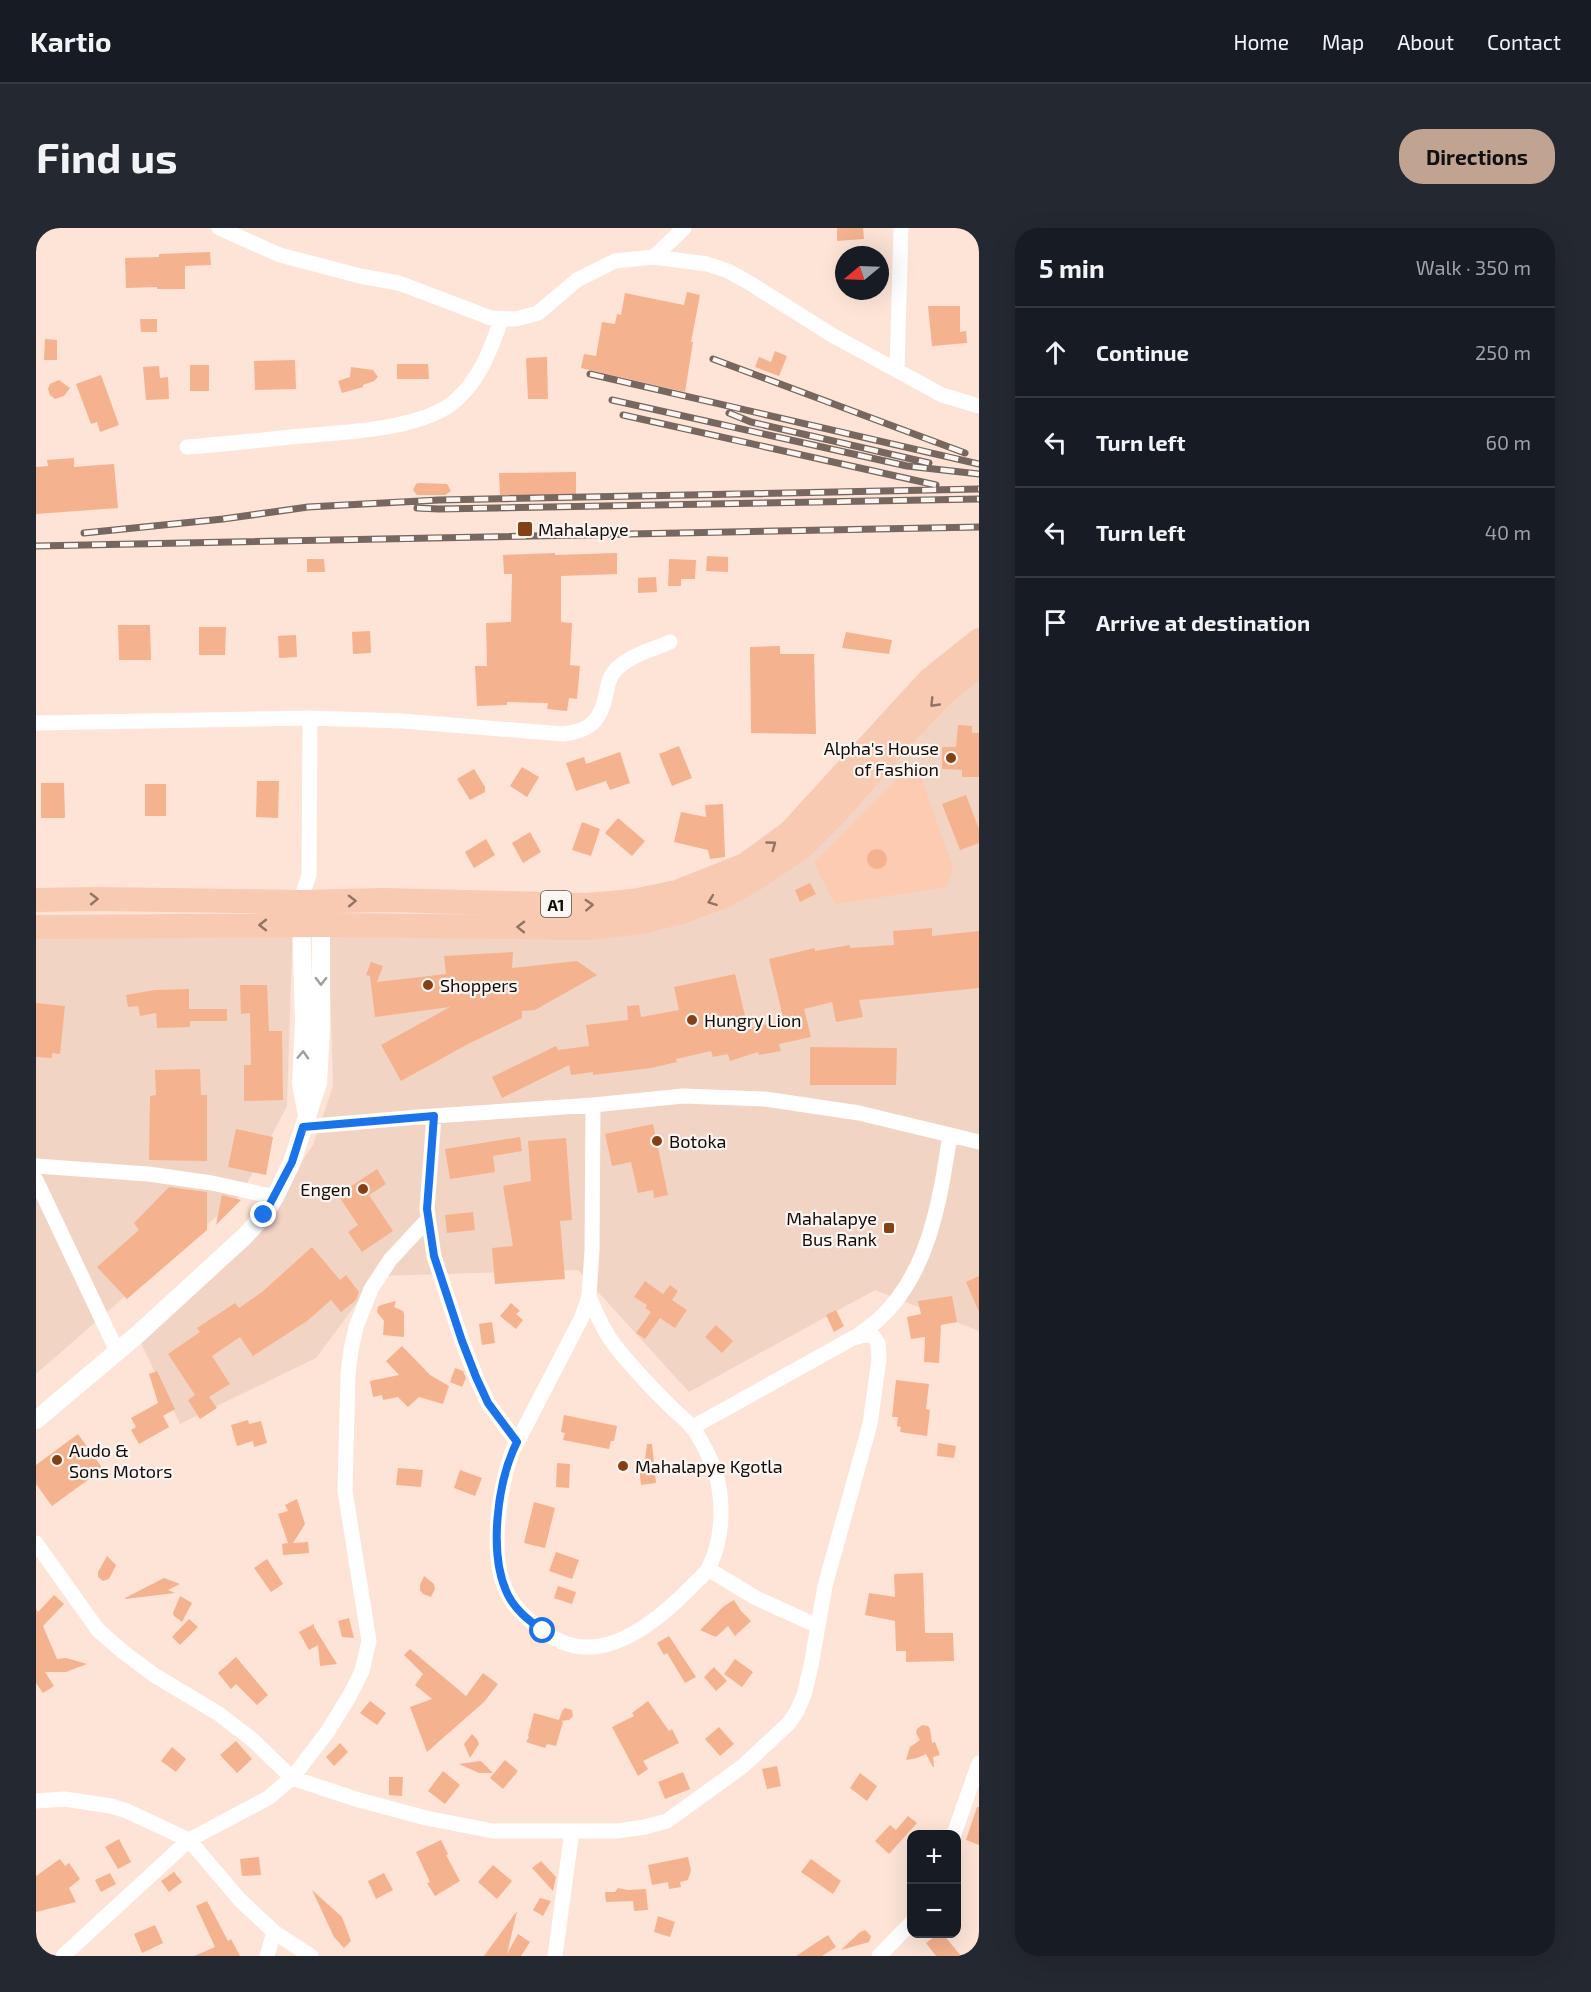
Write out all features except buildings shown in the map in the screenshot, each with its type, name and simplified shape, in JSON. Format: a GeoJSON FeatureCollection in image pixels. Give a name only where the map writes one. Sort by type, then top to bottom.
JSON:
{"type":"FeatureCollection","features":[{"type":"Feature","properties":{"kind":"highway","name":"A1"},"geometry":{"type":"LineString","coordinates":[[36,927],[311,913],[383,900],[587,905],[633,901],[677,892],[745,865],[790,832],[929,680],[979,640]]}},
{"type":"Feature","properties":{"kind":"highway","name":"A1"},"geometry":{"type":"LineString","coordinates":[[36,900],[96,899],[588,928],[641,922],[681,912],[722,897],[753,880],[801,848],[834,815],[942,695],[979,666]]}},
{"type":"Feature","properties":{"kind":"street"},"geometry":{"type":"LineString","coordinates":[[219,228],[280,255],[360,276],[399,283],[491,318],[516,319],[538,313],[577,280],[615,261],[654,256],[706,264],[728,271],[748,282],[832,334],[942,395],[979,406]]}},
{"type":"Feature","properties":{"kind":"street"},"geometry":{"type":"LineString","coordinates":[[654,256],[684,228]]}},
{"type":"Feature","properties":{"kind":"street"},"geometry":{"type":"LineString","coordinates":[[897,370],[901,228]]}},
{"type":"Feature","properties":{"kind":"street"},"geometry":{"type":"LineString","coordinates":[[187,447],[372,429],[409,422],[439,411],[455,401],[470,384],[489,353],[502,318]]}},
{"type":"Feature","properties":{"kind":"street"},"geometry":{"type":"LineString","coordinates":[[36,723],[310,718],[402,721],[573,733],[588,728],[600,716],[608,682],[620,666],[670,642]]}},
{"type":"Feature","properties":{"kind":"street"},"geometry":{"type":"LineString","coordinates":[[36,1420],[245,1236],[264,1215],[292,1162],[318,1083],[320,1061],[309,875],[310,718]]}},
{"type":"Feature","properties":{"kind":"street"},"geometry":{"type":"LineString","coordinates":[[305,1120],[434,1116],[683,1096],[765,1099],[860,1113],[979,1142]]}},
{"type":"Feature","properties":{"kind":"street"},"geometry":{"type":"LineString","coordinates":[[589,1296],[598,1320],[615,1346],[664,1401],[693,1427],[716,1472],[722,1504],[718,1540],[708,1569],[674,1605],[645,1627],[615,1642],[589,1647],[565,1644],[543,1631],[522,1615],[509,1597],[501,1576],[498,1520],[504,1474],[517,1442],[582,1317],[589,1296],[592,1250],[593,1105]]}},
{"type":"Feature","properties":{"kind":"street"},"geometry":{"type":"LineString","coordinates":[[434,1116],[427,1209],[434,1256],[462,1341],[488,1403],[517,1442]]}},
{"type":"Feature","properties":{"kind":"street"},"geometry":{"type":"LineString","coordinates":[[693,1427],[854,1338],[877,1321],[888,1309],[901,1293],[921,1257],[928,1238],[950,1136]]}},
{"type":"Feature","properties":{"kind":"street"},"geometry":{"type":"LineString","coordinates":[[36,1166],[159,1176],[212,1183],[275,1197]]}},
{"type":"Feature","properties":{"kind":"street"},"geometry":{"type":"LineString","coordinates":[[36,1180],[117,1351]]}},
{"type":"Feature","properties":{"kind":"street"},"geometry":{"type":"LineString","coordinates":[[63,1956],[189,1840],[268,1798],[292,1778],[328,1731],[362,1671],[369,1641],[345,1491],[348,1374],[351,1350],[356,1327],[371,1289],[383,1269],[428,1219]]}},
{"type":"Feature","properties":{"kind":"street"},"geometry":{"type":"LineString","coordinates":[[36,1543],[78,1604],[106,1637],[154,1675],[219,1714],[255,1741],[292,1778],[359,1800],[426,1818],[493,1831],[617,1831],[645,1827],[667,1821],[743,1766],[789,1723],[797,1711],[807,1685],[825,1586],[870,1424],[879,1359],[878,1343],[873,1336],[864,1335],[854,1338]]}},
{"type":"Feature","properties":{"kind":"street"},"geometry":{"type":"LineString","coordinates":[[708,1569],[756,1598],[818,1626]]}},
{"type":"Feature","properties":{"kind":"street"},"geometry":{"type":"LineString","coordinates":[[955,1830],[979,1763]]}},
{"type":"Feature","properties":{"kind":"street"},"geometry":{"type":"LineString","coordinates":[[36,1801],[64,1799],[111,1806],[127,1811],[189,1840],[240,1900],[274,1932],[311,1956]]}},
{"type":"Feature","properties":{"kind":"street"},"geometry":{"type":"LineString","coordinates":[[555,1956],[572,1831]]}},
{"type":"Feature","properties":{"kind":"street"},"geometry":{"type":"LineString","coordinates":[[879,1956],[907,1927]]}},
{"type":"Feature","properties":{"kind":"street"},"geometry":{"type":"LineString","coordinates":[[267,1956],[274,1932]]}},
{"type":"Feature","properties":{"kind":"shaded area"},"geometry":{"type":"Polygon","coordinates":[[[979,664],[979,1331],[875,1290],[689,1392],[578,1270],[377,1276],[316,1358],[180,1424],[138,1337],[262,1221],[313,1145],[333,1086],[328,914],[567,913],[723,889],[979,664]]]}},
{"type":"Feature","properties":{"kind":"shaded area"},"geometry":{"type":"Polygon","coordinates":[[[900,776],[921,777],[953,868],[947,887],[835,904],[814,863],[900,776]]]}},
{"type":"Feature","properties":{"kind":"shaded area"},"geometry":{"type":"Polygon","coordinates":[[[293,920],[287,1106],[241,1195],[36,1374],[36,932],[293,920]]]}},
{"type":"Feature","properties":{"kind":"railway"},"geometry":{"type":"LineString","coordinates":[[713,359],[965,453]]}},
{"type":"Feature","properties":{"kind":"railway"},"geometry":{"type":"LineString","coordinates":[[590,374],[979,464]]}},
{"type":"Feature","properties":{"kind":"railway"},"geometry":{"type":"LineString","coordinates":[[612,400],[907,466],[979,474]]}},
{"type":"Feature","properties":{"kind":"railway"},"geometry":{"type":"LineString","coordinates":[[729,413],[751,422],[929,463]]}},
{"type":"Feature","properties":{"kind":"railway"},"geometry":{"type":"LineString","coordinates":[[623,415],[936,485]]}},
{"type":"Feature","properties":{"kind":"railway"},"geometry":{"type":"LineString","coordinates":[[84,533],[223,519],[308,507],[439,500],[979,489]]}},
{"type":"Feature","properties":{"kind":"railway"},"geometry":{"type":"LineString","coordinates":[[417,508],[979,499]]}},
{"type":"Feature","properties":{"kind":"railway"},"geometry":{"type":"LineString","coordinates":[[36,546],[979,527]]}},
{"type":"Feature","properties":{"kind":"place","name":"Mahalapye"},"geometry":{"type":"Point","coordinates":[525,529]}},
{"type":"Feature","properties":{"kind":"place","name":"Alpha's House of Fashion"},"geometry":{"type":"Point","coordinates":[951,758]}},
{"type":"Feature","properties":{"kind":"place","name":"Shoppers"},"geometry":{"type":"Point","coordinates":[428,985]}},
{"type":"Feature","properties":{"kind":"place","name":"Hungry Lion"},"geometry":{"type":"Point","coordinates":[692,1020]}},
{"type":"Feature","properties":{"kind":"place","name":"Botoka"},"geometry":{"type":"Point","coordinates":[657,1141]}},
{"type":"Feature","properties":{"kind":"place","name":"Engen"},"geometry":{"type":"Point","coordinates":[363,1189]}},
{"type":"Feature","properties":{"kind":"place","name":"Mahalapye Bus Rank"},"geometry":{"type":"Point","coordinates":[889,1228]}},
{"type":"Feature","properties":{"kind":"place","name":"Audo & Sons Motors"},"geometry":{"type":"Point","coordinates":[57,1460]}},
{"type":"Feature","properties":{"kind":"place","name":"Mahalapye Kgotla"},"geometry":{"type":"Point","coordinates":[623,1466]}},
{"type":"Feature","properties":{"kind":"route"},"geometry":{"type":"LineString","coordinates":[[264,1215],[292,1162],[303,1127],[434,1116],[427,1209],[434,1256],[476,1377],[488,1403],[517,1442],[504,1474],[498,1520],[501,1576],[509,1597],[522,1615],[543,1631]]}}]}
